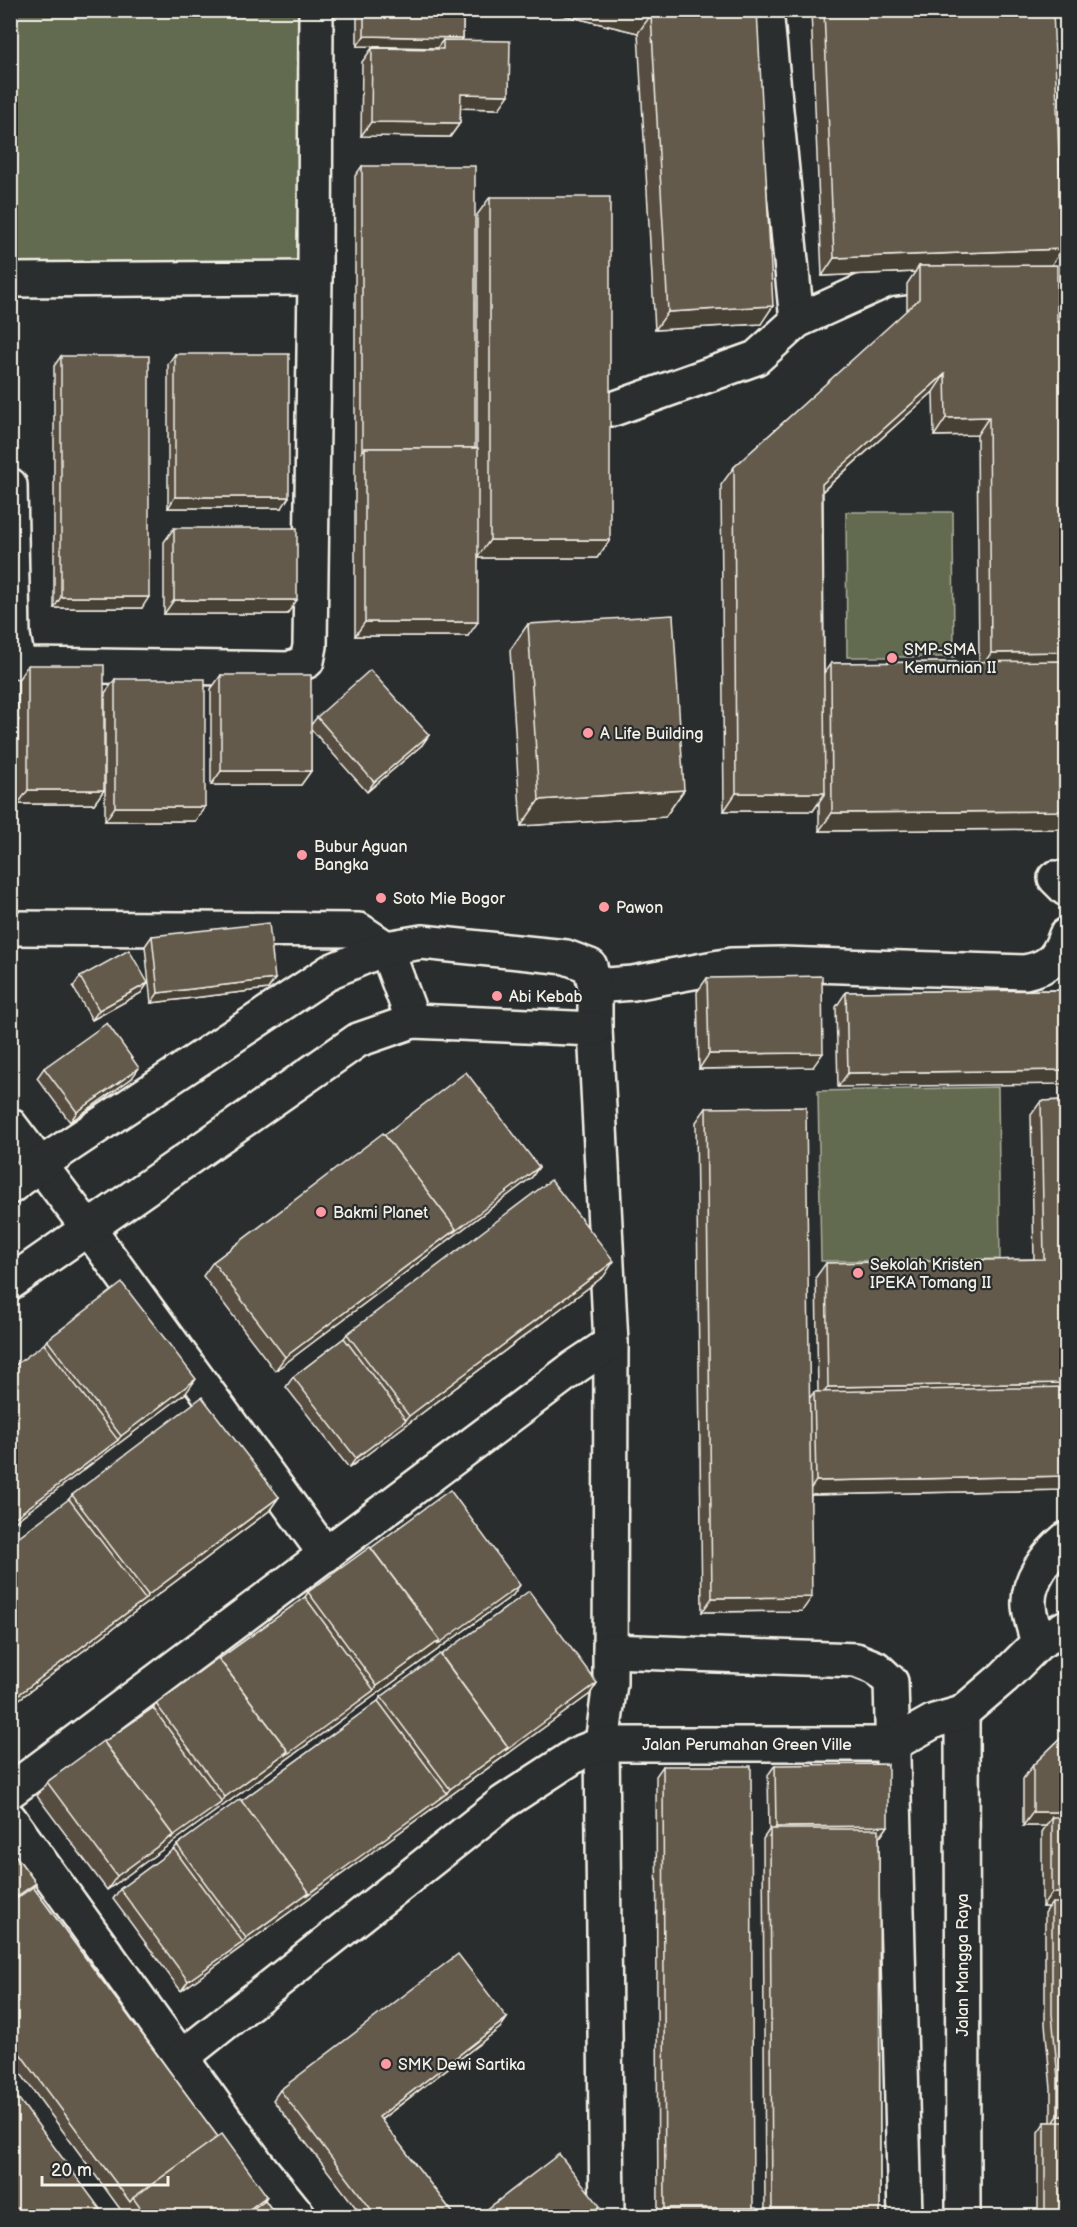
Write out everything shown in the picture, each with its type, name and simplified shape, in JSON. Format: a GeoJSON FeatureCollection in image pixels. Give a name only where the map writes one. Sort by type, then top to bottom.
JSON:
{"type":"FeatureCollection","features":[{"type":"Feature","properties":{"kind":"street"},"geometry":{"type":"LineString","coordinates":[[10,484],[13,635],[18,661],[30,665],[290,669],[307,661],[310,646],[316,10]]}},
{"type":"Feature","properties":{"kind":"street"},"geometry":{"type":"LineString","coordinates":[[766,10],[798,321]]}},
{"type":"Feature","properties":{"kind":"street"},"geometry":{"type":"LineString","coordinates":[[613,409],[756,358],[798,321],[887,280],[910,277],[1039,275],[1052,269],[1058,259],[1056,176]]}},
{"type":"Feature","properties":{"kind":"street"},"geometry":{"type":"LineString","coordinates":[[10,280],[315,278]]}},
{"type":"Feature","properties":{"kind":"street"},"geometry":{"type":"LineString","coordinates":[[10,928],[359,930],[386,948],[413,1021]]}},
{"type":"Feature","properties":{"kind":"street"},"geometry":{"type":"LineString","coordinates":[[595,986],[633,983],[731,965],[782,964],[1025,972],[1042,969],[1053,962],[1066,935]]}},
{"type":"Feature","properties":{"kind":"street"},"geometry":{"type":"LineString","coordinates":[[10,1187],[331,971],[386,948],[422,942],[566,957],[590,966],[595,986],[595,1029],[610,1343],[610,1683],[602,1744],[607,2217]]}},
{"type":"Feature","properties":{"kind":"street"},"geometry":{"type":"LineString","coordinates":[[10,1283],[358,1040],[413,1021],[595,1029]]}},
{"type":"Feature","properties":{"kind":"street"},"geometry":{"type":"LineString","coordinates":[[10,1125],[41,1164],[326,1555]]}},
{"type":"Feature","properties":{"kind":"street"},"geometry":{"type":"LineString","coordinates":[[10,1791],[610,1343]]}},
{"type":"Feature","properties":{"kind":"street"},"geometry":{"type":"LineString","coordinates":[[1038,1643],[1029,1606],[1032,1581],[1058,1546],[1066,1539]]}},
{"type":"Feature","properties":{"kind":"street"},"geometry":{"type":"LineString","coordinates":[[893,1744],[934,1721],[962,1713],[1004,1677],[1038,1643],[1066,1627]]}},
{"type":"Feature","properties":{"kind":"street"},"geometry":{"type":"LineString","coordinates":[[610,1651],[856,1659],[876,1668],[891,1682],[905,2217]]}},
{"type":"Feature","properties":{"kind":"street","name":"Jalan Mangga Raya"},"geometry":{"type":"LineString","coordinates":[[962,1713],[963,2217]]}},
{"type":"Feature","properties":{"kind":"street"},"geometry":{"type":"LineString","coordinates":[[182,2057],[504,1802],[579,1753],[602,1744]]}},
{"type":"Feature","properties":{"kind":"street","name":"Jalan Perumahan Green Ville"},"geometry":{"type":"LineString","coordinates":[[602,1744],[893,1744]]}},
{"type":"Feature","properties":{"kind":"street"},"geometry":{"type":"LineString","coordinates":[[10,1819],[258,2165],[299,2217]]}},
{"type":"Feature","properties":{"kind":"green space"},"geometry":{"type":"Polygon","coordinates":[[[16,11],[312,11],[311,272],[14,274],[16,11]]]}},
{"type":"Feature","properties":{"kind":"green space"},"geometry":{"type":"Polygon","coordinates":[[[846,512],[953,512],[954,657],[847,657],[846,512]]]}},
{"type":"Feature","properties":{"kind":"green space"},"geometry":{"type":"Polygon","coordinates":[[[998,1087],[1000,1259],[821,1261],[818,1091],[998,1087]]]}},
{"type":"Feature","properties":{"kind":"building"},"geometry":{"type":"Polygon","coordinates":[[[364,10],[463,10],[463,38],[364,36],[364,10]]]}},
{"type":"Feature","properties":{"kind":"building"},"geometry":{"type":"Polygon","coordinates":[[[632,10],[757,10],[773,306],[668,312],[651,15],[632,10]]]}},
{"type":"Feature","properties":{"kind":"building"},"geometry":{"type":"Polygon","coordinates":[[[824,10],[1053,10],[1063,249],[834,258],[824,10]]]}},
{"type":"Feature","properties":{"kind":"building"},"geometry":{"type":"Polygon","coordinates":[[[443,40],[510,41],[509,95],[461,94],[460,123],[371,122],[372,48],[443,49],[443,40]]]}},
{"type":"Feature","properties":{"kind":"building"},"geometry":{"type":"Polygon","coordinates":[[[362,166],[475,166],[475,448],[365,448],[362,452],[362,166]]]}},
{"type":"Feature","properties":{"kind":"building"},"geometry":{"type":"Polygon","coordinates":[[[490,197],[610,197],[610,540],[490,540],[490,197]]]}},
{"type":"Feature","properties":{"kind":"building"},"geometry":{"type":"Polygon","coordinates":[[[1057,265],[1057,322],[1066,322],[1066,652],[991,653],[989,417],[946,418],[945,374],[822,484],[825,793],[736,793],[734,467],[919,299],[919,266],[1057,265]]]}},
{"type":"Feature","properties":{"kind":"building"},"geometry":{"type":"Polygon","coordinates":[[[10,333],[15,333],[15,386],[10,386],[10,333]]]}},
{"type":"Feature","properties":{"kind":"building"},"geometry":{"type":"Polygon","coordinates":[[[175,354],[289,354],[289,497],[175,497],[175,354]]]}},
{"type":"Feature","properties":{"kind":"building"},"geometry":{"type":"Polygon","coordinates":[[[61,356],[149,356],[149,597],[61,597],[61,356]]]}},
{"type":"Feature","properties":{"kind":"building"},"geometry":{"type":"Polygon","coordinates":[[[365,448],[478,448],[478,622],[365,622],[365,448]]]}},
{"type":"Feature","properties":{"kind":"building"},"geometry":{"type":"Polygon","coordinates":[[[174,528],[297,528],[297,600],[174,600],[174,528]]]}},
{"type":"Feature","properties":{"kind":"building","name":"A Life Building"},"geometry":{"type":"Polygon","coordinates":[[[673,615],[684,790],[539,800],[528,624],[673,615]]]}},
{"type":"Feature","properties":{"kind":"building"},"geometry":{"type":"Polygon","coordinates":[[[1066,661],[1066,811],[832,813],[831,663],[1066,661]]]}},
{"type":"Feature","properties":{"kind":"building"},"geometry":{"type":"Polygon","coordinates":[[[28,665],[104,665],[104,790],[28,790],[28,665]]]}},
{"type":"Feature","properties":{"kind":"building"},"geometry":{"type":"Polygon","coordinates":[[[370,670],[429,735],[374,782],[317,717],[370,670]]]}},
{"type":"Feature","properties":{"kind":"building"},"geometry":{"type":"Polygon","coordinates":[[[221,675],[311,675],[311,771],[221,771],[221,675]]]}},
{"type":"Feature","properties":{"kind":"building"},"geometry":{"type":"Polygon","coordinates":[[[115,679],[205,679],[205,807],[115,807],[115,679]]]}},
{"type":"Feature","properties":{"kind":"building"},"geometry":{"type":"Polygon","coordinates":[[[10,711],[19,720],[10,728],[10,711]]]}},
{"type":"Feature","properties":{"kind":"building"},"geometry":{"type":"Polygon","coordinates":[[[269,923],[275,979],[158,993],[152,936],[269,923]]]}},
{"type":"Feature","properties":{"kind":"building"},"geometry":{"type":"Polygon","coordinates":[[[129,950],[148,983],[99,1010],[80,977],[129,950]]]}},
{"type":"Feature","properties":{"kind":"building"},"geometry":{"type":"Polygon","coordinates":[[[822,976],[823,1053],[709,1054],[707,978],[822,976]]]}},
{"type":"Feature","properties":{"kind":"building"},"geometry":{"type":"Polygon","coordinates":[[[1066,990],[1066,1070],[848,1073],[846,992],[1066,990]]]}},
{"type":"Feature","properties":{"kind":"building"},"geometry":{"type":"Polygon","coordinates":[[[107,1023],[139,1068],[77,1112],[44,1068],[107,1023]]]}},
{"type":"Feature","properties":{"kind":"building"},"geometry":{"type":"Polygon","coordinates":[[[466,1072],[539,1167],[453,1233],[456,1229],[384,1135],[466,1072]]]}},
{"type":"Feature","properties":{"kind":"building"},"geometry":{"type":"Polygon","coordinates":[[[1066,1100],[1066,1383],[828,1387],[826,1263],[1044,1259],[1041,1101],[1066,1100]]]}},
{"type":"Feature","properties":{"kind":"building"},"geometry":{"type":"Polygon","coordinates":[[[806,1107],[812,1597],[712,1598],[706,1108],[806,1107]]]}},
{"type":"Feature","properties":{"kind":"building"},"geometry":{"type":"Polygon","coordinates":[[[383,1133],[456,1229],[285,1357],[213,1262],[383,1133]]]}},
{"type":"Feature","properties":{"kind":"building"},"geometry":{"type":"Polygon","coordinates":[[[551,1180],[614,1261],[409,1416],[347,1334],[551,1180]]]}},
{"type":"Feature","properties":{"kind":"building"},"geometry":{"type":"Polygon","coordinates":[[[122,1283],[196,1379],[121,1436],[47,1340],[122,1283]]]}},
{"type":"Feature","properties":{"kind":"building"},"geometry":{"type":"Polygon","coordinates":[[[344,1338],[406,1420],[356,1458],[293,1377],[344,1338]]]}},
{"type":"Feature","properties":{"kind":"building"},"geometry":{"type":"Polygon","coordinates":[[[44,1344],[118,1440],[10,1521],[10,1369],[44,1344]]]}},
{"type":"Feature","properties":{"kind":"building"},"geometry":{"type":"Polygon","coordinates":[[[1066,1387],[1066,1476],[816,1481],[814,1392],[1066,1387]]]}},
{"type":"Feature","properties":{"kind":"building"},"geometry":{"type":"Polygon","coordinates":[[[202,1397],[279,1497],[148,1595],[72,1495],[202,1397]]]}},
{"type":"Feature","properties":{"kind":"building"},"geometry":{"type":"Polygon","coordinates":[[[450,1490],[520,1585],[437,1645],[440,1640],[371,1548],[450,1490]]]}},
{"type":"Feature","properties":{"kind":"building"},"geometry":{"type":"Polygon","coordinates":[[[69,1499],[145,1599],[10,1701],[10,1543],[69,1499]]]}},
{"type":"Feature","properties":{"kind":"building"},"geometry":{"type":"Polygon","coordinates":[[[370,1547],[440,1640],[377,1686],[308,1592],[370,1547]]]}},
{"type":"Feature","properties":{"kind":"building"},"geometry":{"type":"Polygon","coordinates":[[[529,1591],[597,1683],[505,1751],[508,1747],[441,1655],[529,1591]]]}},
{"type":"Feature","properties":{"kind":"building"},"geometry":{"type":"Polygon","coordinates":[[[305,1597],[374,1690],[285,1756],[288,1751],[219,1659],[305,1597]]]}},
{"type":"Feature","properties":{"kind":"building"},"geometry":{"type":"Polygon","coordinates":[[[440,1654],[508,1747],[450,1789],[381,1697],[440,1654]]]}},
{"type":"Feature","properties":{"kind":"building"},"geometry":{"type":"Polygon","coordinates":[[[218,1658],[288,1751],[225,1797],[156,1704],[218,1658]]]}},
{"type":"Feature","properties":{"kind":"building"},"geometry":{"type":"Polygon","coordinates":[[[378,1701],[447,1793],[306,1896],[309,1892],[241,1801],[378,1701]]]}},
{"type":"Feature","properties":{"kind":"building"},"geometry":{"type":"Polygon","coordinates":[[[153,1708],[222,1802],[170,1839],[173,1835],[104,1742],[153,1708]]]}},
{"type":"Feature","properties":{"kind":"building"},"geometry":{"type":"Polygon","coordinates":[[[1066,1733],[1066,1812],[1033,1812],[1033,1765],[1066,1733]]]}},
{"type":"Feature","properties":{"kind":"building"},"geometry":{"type":"Polygon","coordinates":[[[103,1741],[173,1835],[117,1876],[47,1782],[103,1741]]]}},
{"type":"Feature","properties":{"kind":"building"},"geometry":{"type":"Polygon","coordinates":[[[888,1764],[888,1826],[776,1827],[775,1765],[888,1764]]]}},
{"type":"Feature","properties":{"kind":"building"},"geometry":{"type":"Polygon","coordinates":[[[663,1766],[751,1766],[753,2208],[668,2208],[665,2213],[663,1766]]]}},
{"type":"Feature","properties":{"kind":"building"},"geometry":{"type":"Polygon","coordinates":[[[240,1799],[309,1892],[246,1938],[177,1845],[240,1799]]]}},
{"type":"Feature","properties":{"kind":"building"},"geometry":{"type":"Polygon","coordinates":[[[1052,1817],[1066,1817],[1066,1893],[1052,1893],[1052,1817]]]}},
{"type":"Feature","properties":{"kind":"building"},"geometry":{"type":"Polygon","coordinates":[[[770,1829],[879,1829],[880,2217],[772,2217],[770,1829]]]}},
{"type":"Feature","properties":{"kind":"building"},"geometry":{"type":"Polygon","coordinates":[[[10,1848],[36,1883],[10,1901],[10,1848]]]}},
{"type":"Feature","properties":{"kind":"building"},"geometry":{"type":"Polygon","coordinates":[[[174,1849],[243,1942],[188,1981],[120,1889],[174,1849]]]}},
{"type":"Feature","properties":{"kind":"building"},"geometry":{"type":"Polygon","coordinates":[[[33,1887],[218,2137],[130,2202],[10,2040],[10,1903],[33,1887]]]}},
{"type":"Feature","properties":{"kind":"building"},"geometry":{"type":"Polygon","coordinates":[[[1052,1903],[1066,1903],[1066,2116],[1058,2116],[1058,2079],[1052,2014],[1052,1903]]]}},
{"type":"Feature","properties":{"kind":"building","name":"SMK Dewi Sartika"},"geometry":{"type":"Polygon","coordinates":[[[458,1954],[507,2018],[379,2117],[456,2217],[377,2217],[280,2090],[458,1954]]]}},
{"type":"Feature","properties":{"kind":"building"},"geometry":{"type":"Polygon","coordinates":[[[10,2087],[106,2217],[10,2217],[10,2087]]]}},
{"type":"Feature","properties":{"kind":"building"},"geometry":{"type":"Polygon","coordinates":[[[1045,2122],[1066,2122],[1066,2217],[1045,2217],[1045,2122]]]}},
{"type":"Feature","properties":{"kind":"building"},"geometry":{"type":"Polygon","coordinates":[[[222,2134],[267,2196],[239,2217],[147,2217],[133,2198],[222,2134]]]}},
{"type":"Feature","properties":{"kind":"building"},"geometry":{"type":"Polygon","coordinates":[[[559,2154],[600,2206],[586,2217],[477,2217],[559,2154]]]}},
{"type":"Feature","properties":{"kind":"building"},"geometry":{"type":"Polygon","coordinates":[[[265,2200],[277,2217],[242,2217],[265,2200]]]}},
{"type":"Feature","properties":{"kind":"building"},"geometry":{"type":"Polygon","coordinates":[[[668,2208],[756,2208],[756,2217],[668,2217],[668,2208]]]}},
{"type":"Feature","properties":{"kind":"place","name":"SMP-SMA Kemurnian II"},"geometry":{"type":"Point","coordinates":[892,658]}},
{"type":"Feature","properties":{"kind":"place","name":"A Life Building"},"geometry":{"type":"Point","coordinates":[588,733]}},
{"type":"Feature","properties":{"kind":"place","name":"Bubur Aguan Bangka"},"geometry":{"type":"Point","coordinates":[302,855]}},
{"type":"Feature","properties":{"kind":"place","name":"Soto Mie Bogor"},"geometry":{"type":"Point","coordinates":[381,898]}},
{"type":"Feature","properties":{"kind":"place","name":"Pawon"},"geometry":{"type":"Point","coordinates":[604,907]}},
{"type":"Feature","properties":{"kind":"place","name":"Abi Kebab"},"geometry":{"type":"Point","coordinates":[497,996]}},
{"type":"Feature","properties":{"kind":"place","name":"Bakmi Planet"},"geometry":{"type":"Point","coordinates":[321,1212]}},
{"type":"Feature","properties":{"kind":"place","name":"Sekolah Kristen IPEKA Tomang II"},"geometry":{"type":"Point","coordinates":[858,1273]}},
{"type":"Feature","properties":{"kind":"place","name":"SMK Dewi Sartika"},"geometry":{"type":"Point","coordinates":[386,2064]}}]}
